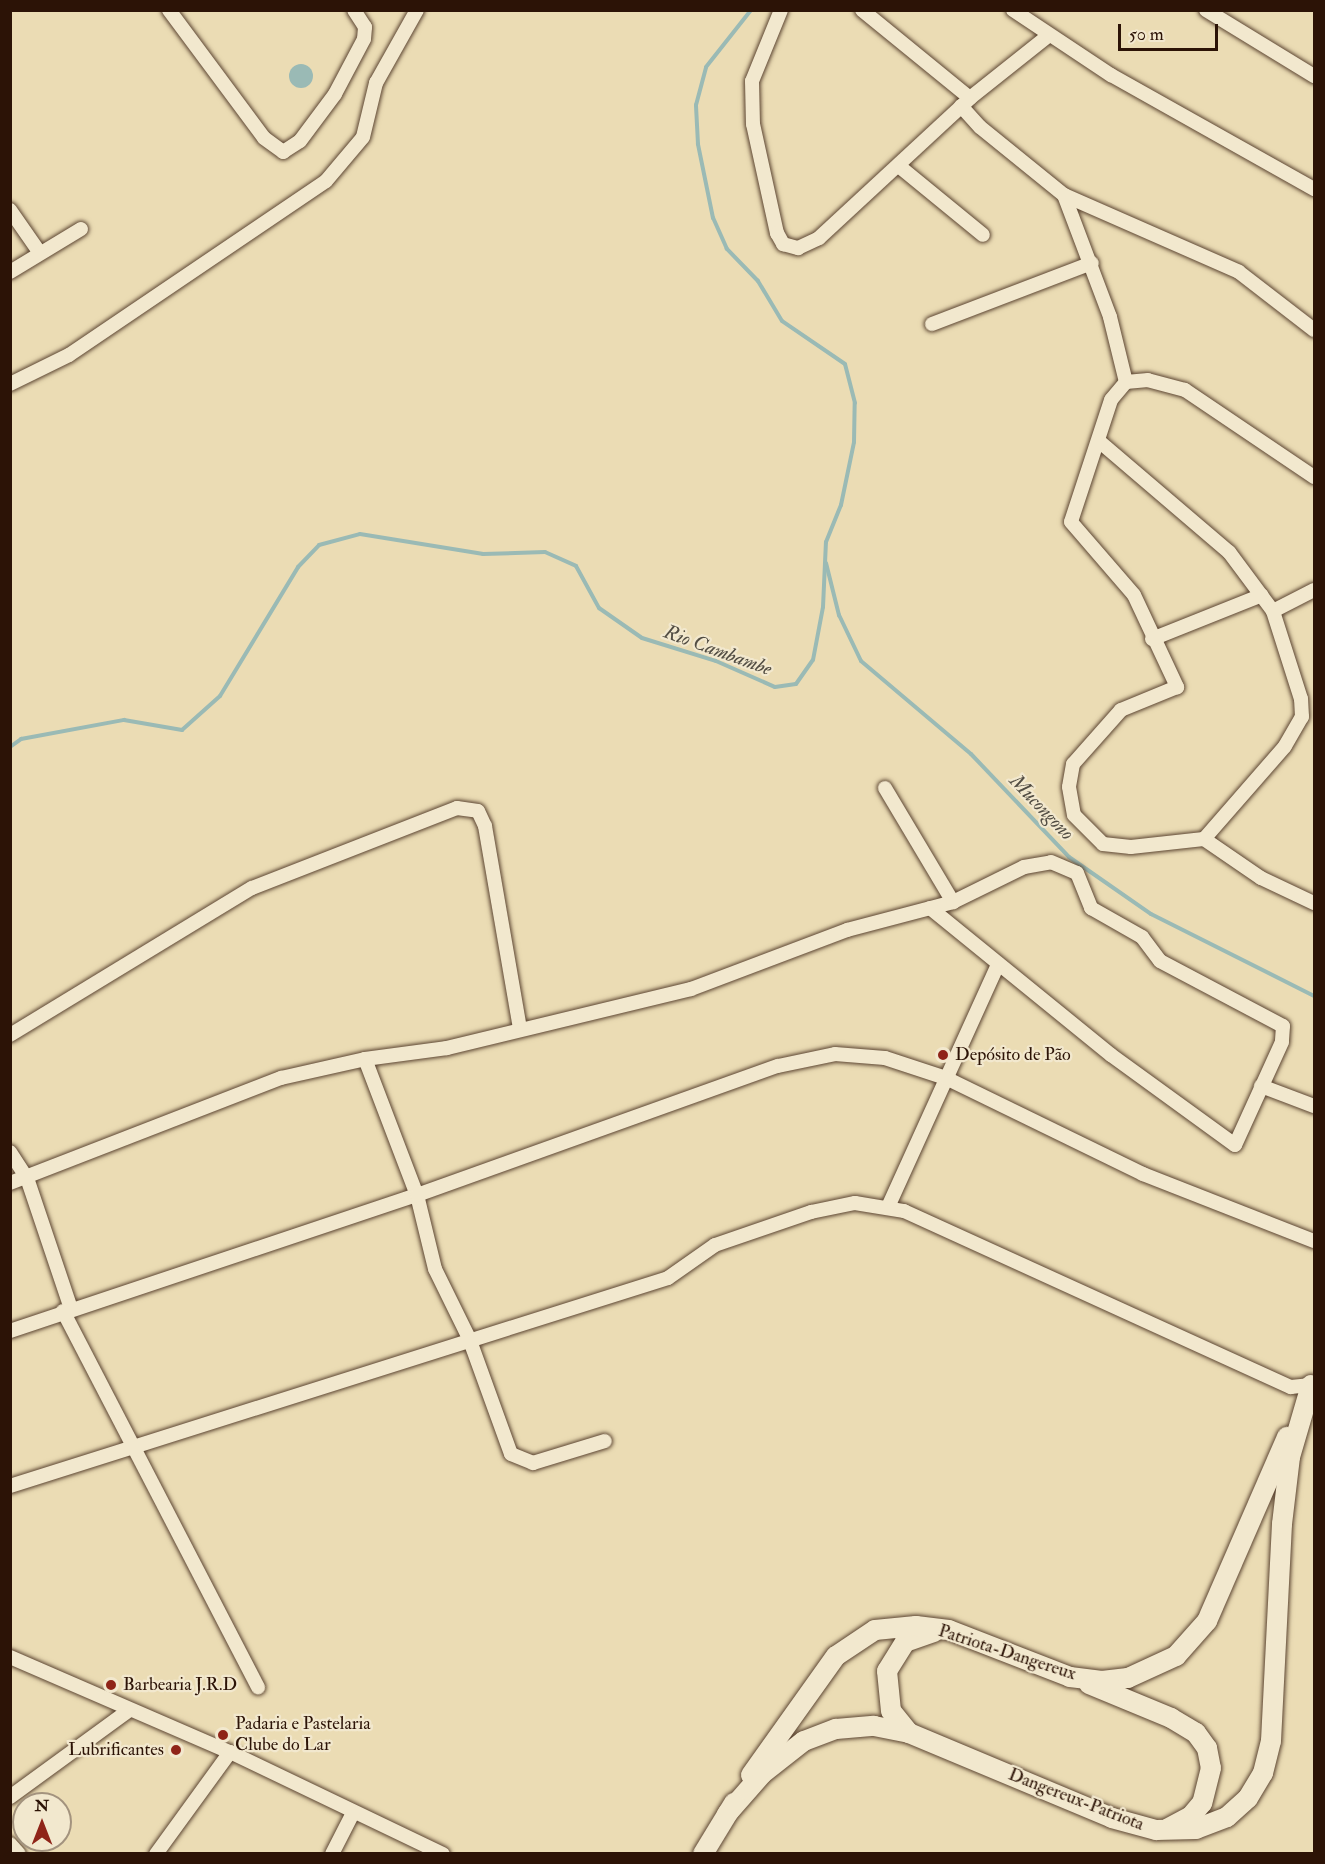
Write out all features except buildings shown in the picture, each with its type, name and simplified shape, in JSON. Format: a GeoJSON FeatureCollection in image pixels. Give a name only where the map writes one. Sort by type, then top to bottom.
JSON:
{"type":"FeatureCollection","features":[{"type":"Feature","properties":{"kind":"street"},"geometry":{"type":"LineString","coordinates":[[169,10],[264,138],[284,152],[300,141],[334,94],[364,39],[365,27],[354,10]]}},
{"type":"Feature","properties":{"kind":"street"},"geometry":{"type":"LineString","coordinates":[[10,384],[69,355],[326,181],[363,137],[376,83],[417,10]]}},
{"type":"Feature","properties":{"kind":"street"},"geometry":{"type":"LineString","coordinates":[[780,10],[752,81],[753,124],[771,211],[783,244],[798,248],[819,238],[900,167],[965,102],[1048,36]]}},
{"type":"Feature","properties":{"kind":"street"},"geometry":{"type":"LineString","coordinates":[[862,10],[965,102],[980,127],[1064,195],[1231,267],[1314,330]]}},
{"type":"Feature","properties":{"kind":"street"},"geometry":{"type":"LineString","coordinates":[[1013,10],[1048,36],[1314,189]]}},
{"type":"Feature","properties":{"kind":"street"},"geometry":{"type":"LineString","coordinates":[[1206,10],[1310,73],[1314,59]]}},
{"type":"Feature","properties":{"kind":"street"},"geometry":{"type":"LineString","coordinates":[[900,167],[983,235]]}},
{"type":"Feature","properties":{"kind":"street"},"geometry":{"type":"LineString","coordinates":[[1064,195],[1092,262],[1126,382]]}},
{"type":"Feature","properties":{"kind":"street"},"geometry":{"type":"LineString","coordinates":[[10,210],[40,252]]}},
{"type":"Feature","properties":{"kind":"street"},"geometry":{"type":"LineString","coordinates":[[10,272],[81,229]]}},
{"type":"Feature","properties":{"kind":"street"},"geometry":{"type":"LineString","coordinates":[[932,324],[1092,262]]}},
{"type":"Feature","properties":{"kind":"street"},"geometry":{"type":"LineString","coordinates":[[1314,477],[1185,390],[1148,380],[1126,382],[1103,413],[1100,442],[1070,513],[1071,522],[1126,583],[1177,687],[1120,710],[1073,764],[1069,787],[1074,815],[1103,844],[1131,847],[1204,839],[1261,878],[1314,903]]}},
{"type":"Feature","properties":{"kind":"street"},"geometry":{"type":"LineString","coordinates":[[1100,442],[1229,552],[1273,611],[1301,699],[1302,717],[1285,746],[1204,839]]}},
{"type":"Feature","properties":{"kind":"street"},"geometry":{"type":"LineString","coordinates":[[1273,611],[1314,590]]}},
{"type":"Feature","properties":{"kind":"street"},"geometry":{"type":"LineString","coordinates":[[1152,639],[1262,595]]}},
{"type":"Feature","properties":{"kind":"street"},"geometry":{"type":"LineString","coordinates":[[885,788],[952,902]]}},
{"type":"Feature","properties":{"kind":"street"},"geometry":{"type":"LineString","coordinates":[[10,1035],[252,888],[457,808],[478,811],[485,826],[520,1029]]}},
{"type":"Feature","properties":{"kind":"street"},"geometry":{"type":"LineString","coordinates":[[10,1183],[281,1078],[365,1059],[447,1048],[691,989],[847,930],[952,902],[1024,867],[1051,862],[1069,867],[1082,881],[1091,908],[1142,937],[1160,961],[1280,1022],[1282,1042],[1235,1145],[1111,1055],[930,908]]}},
{"type":"Feature","properties":{"kind":"street"},"geometry":{"type":"LineString","coordinates":[[888,1207],[998,964]]}},
{"type":"Feature","properties":{"kind":"street"},"geometry":{"type":"LineString","coordinates":[[10,1331],[67,1310],[417,1195],[814,1057],[868,1055],[946,1078],[1143,1174],[1314,1241]]}},
{"type":"Feature","properties":{"kind":"street"},"geometry":{"type":"LineString","coordinates":[[365,1059],[417,1195],[435,1269],[469,1338],[511,1454],[520,1461],[533,1463],[605,1441]]}},
{"type":"Feature","properties":{"kind":"street"},"geometry":{"type":"LineString","coordinates":[[1262,1086],[1314,1106]]}},
{"type":"Feature","properties":{"kind":"street"},"geometry":{"type":"LineString","coordinates":[[10,1152],[27,1178],[67,1310],[135,1449],[258,1688]]}},
{"type":"Feature","properties":{"kind":"street"},"geometry":{"type":"LineString","coordinates":[[10,1486],[72,1463],[135,1449],[469,1338],[668,1278],[715,1245],[811,1212],[855,1203],[888,1207],[1291,1387],[1313,1383]]}},
{"type":"Feature","properties":{"kind":"street","name":"Patriota-Dangereux"},"geometry":{"type":"LineString","coordinates":[[727,1814],[802,1697],[836,1656],[888,1627],[949,1630],[1070,1677],[1128,1678],[1176,1656],[1207,1621],[1313,1383]]}},
{"type":"Feature","properties":{"kind":"street","name":"Dangereux-Patriota"},"geometry":{"type":"LineString","coordinates":[[727,1814],[762,1774],[804,1741],[836,1729],[874,1726],[909,1733],[1112,1818],[1156,1830],[1196,1829],[1227,1817],[1248,1798],[1263,1773],[1271,1741],[1282,1524],[1290,1457],[1313,1383]]}},
{"type":"Feature","properties":{"kind":"street"},"geometry":{"type":"LineString","coordinates":[[909,1733],[894,1718],[888,1701],[890,1664],[905,1642],[920,1633],[949,1630]]}},
{"type":"Feature","properties":{"kind":"street"},"geometry":{"type":"LineString","coordinates":[[10,1657],[128,1711],[230,1752],[353,1813],[444,1854]]}},
{"type":"Feature","properties":{"kind":"street"},"geometry":{"type":"LineString","coordinates":[[1070,1677],[1172,1718],[1196,1733],[1207,1748],[1211,1768],[1202,1803],[1177,1826],[1156,1830]]}},
{"type":"Feature","properties":{"kind":"street"},"geometry":{"type":"LineString","coordinates":[[10,1797],[128,1711]]}},
{"type":"Feature","properties":{"kind":"street"},"geometry":{"type":"LineString","coordinates":[[156,1854],[230,1752]]}},
{"type":"Feature","properties":{"kind":"street"},"geometry":{"type":"LineString","coordinates":[[332,1854],[353,1813]]}},
{"type":"Feature","properties":{"kind":"street"},"geometry":{"type":"LineString","coordinates":[[703,1854],[727,1814]]}},
{"type":"Feature","properties":{"kind":"street"},"geometry":{"type":"LineString","coordinates":[[10,1844],[19,1854]]}},
{"type":"Feature","properties":{"kind":"water"},"geometry":{"type":"Polygon","coordinates":[[[301,64],[306,65],[312,71],[312,81],[306,87],[301,88],[296,87],[290,81],[289,76],[290,71],[296,65],[301,64]]]}},
{"type":"Feature","properties":{"kind":"waterway","name":"Rio Cambambe"},"geometry":{"type":"LineString","coordinates":[[10,747],[21,739],[124,720],[182,730],[220,696],[298,567],[319,545],[360,534],[483,554],[545,552],[576,566],[599,608],[642,638],[716,661],[775,687],[796,684],[813,660],[823,607],[826,542],[841,505],[854,442],[855,403],[845,364],[782,321],[758,281],[727,249],[713,218],[698,144],[696,105],[706,67],[751,10]]}},
{"type":"Feature","properties":{"kind":"waterway","name":"Mucongono"},"geometry":{"type":"LineString","coordinates":[[826,563],[839,615],[861,661],[971,754],[1069,857],[1151,914],[1314,996]]}},
{"type":"Feature","properties":{"kind":"place","name":"Depósito de Pão"},"geometry":{"type":"Point","coordinates":[943,1055]}},
{"type":"Feature","properties":{"kind":"place","name":"Barbearia J.R.D"},"geometry":{"type":"Point","coordinates":[111,1685]}},
{"type":"Feature","properties":{"kind":"place","name":"Padaria e Pastelaria Clube do Lar"},"geometry":{"type":"Point","coordinates":[223,1735]}},
{"type":"Feature","properties":{"kind":"place","name":"Lubrificantes"},"geometry":{"type":"Point","coordinates":[176,1750]}}]}
